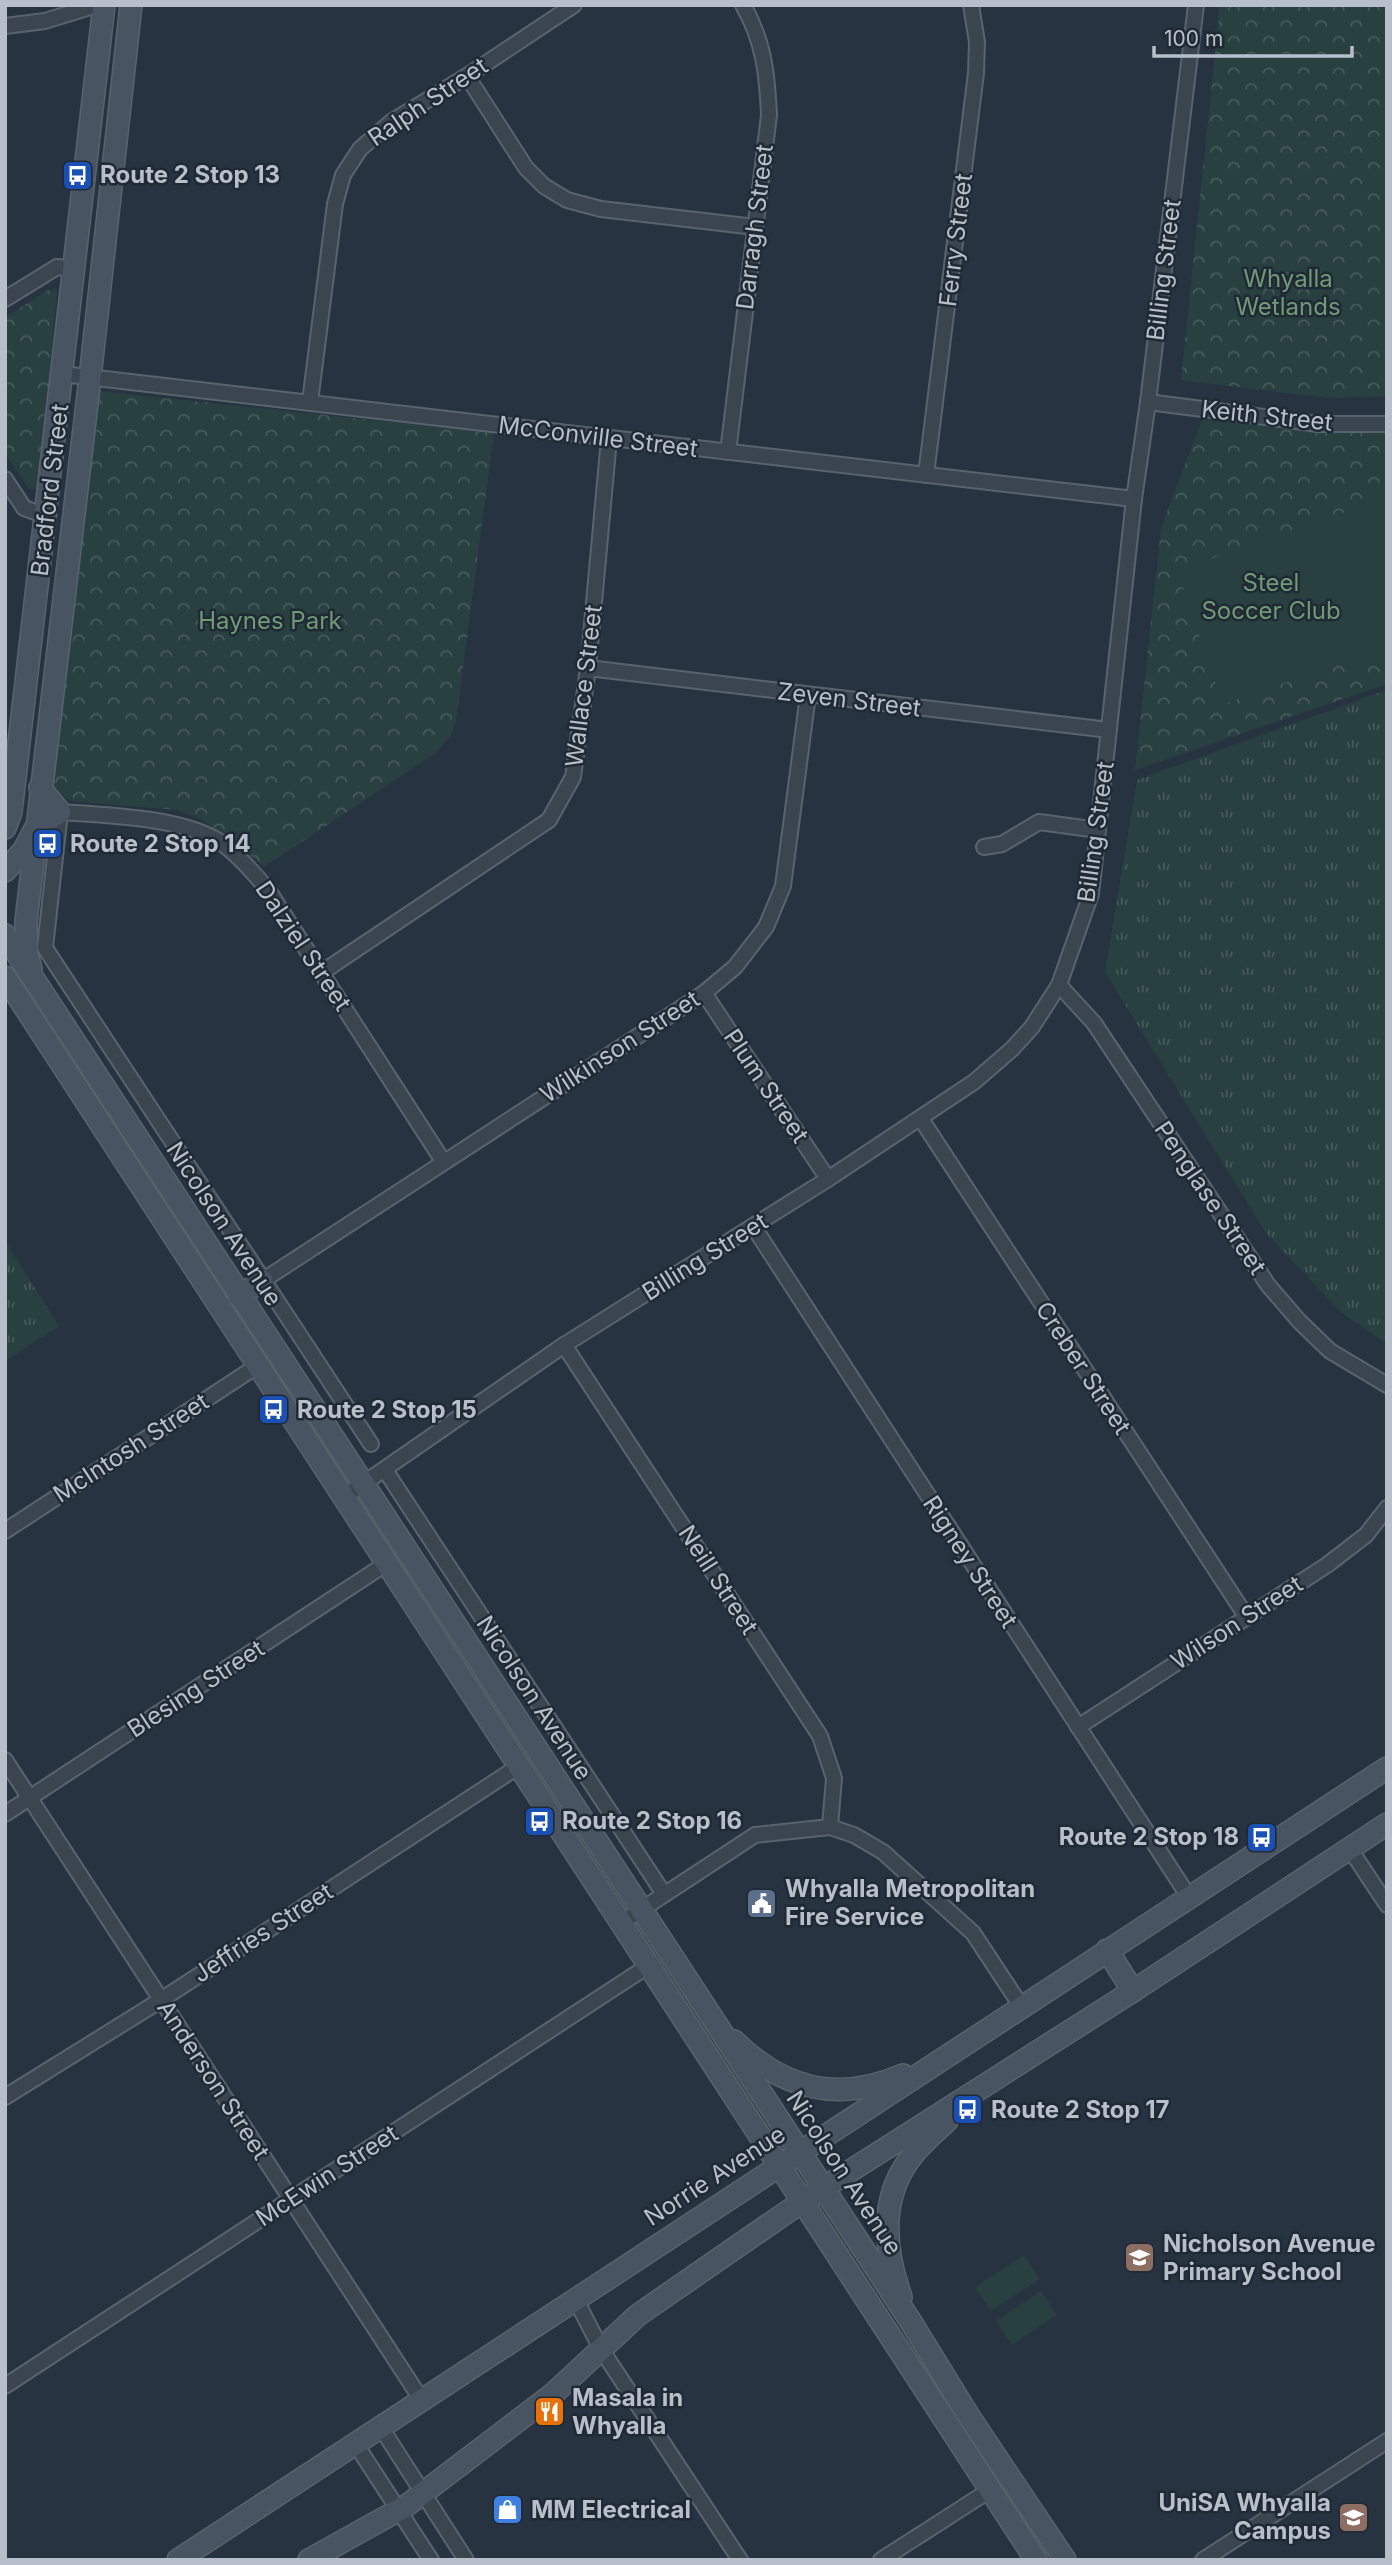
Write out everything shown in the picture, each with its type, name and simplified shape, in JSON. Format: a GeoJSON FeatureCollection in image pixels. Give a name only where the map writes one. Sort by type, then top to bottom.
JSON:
{"type":"FeatureCollection","features":[{"type":"Feature","properties":{"kind":"main road","name":"Bradford Street"},"geometry":{"type":"LineString","coordinates":[[5,828],[10,812],[46,516],[104,5]]}},
{"type":"Feature","properties":{"kind":"main road","name":"Bradford Street"},"geometry":{"type":"LineString","coordinates":[[34,980],[27,954],[26,921],[114,172],[131,5]]}},
{"type":"Feature","properties":{"kind":"main road"},"geometry":{"type":"LineString","coordinates":[[86,168],[114,172]]}},
{"type":"Feature","properties":{"kind":"main road"},"geometry":{"type":"LineString","coordinates":[[5,871],[24,849],[36,827],[60,811],[40,788]]}},
{"type":"Feature","properties":{"kind":"main road","name":"Nicolson Avenue"},"geometry":{"type":"LineString","coordinates":[[5,935],[1065,2560]]}},
{"type":"Feature","properties":{"kind":"main road","name":"Nicolson Avenue"},"geometry":{"type":"LineString","coordinates":[[5,977],[1036,2560]]}},
{"type":"Feature","properties":{"kind":"main road"},"geometry":{"type":"LineString","coordinates":[[145,1193],[163,1180]]}},
{"type":"Feature","properties":{"kind":"main road"},"geometry":{"type":"LineString","coordinates":[[239,1296],[262,1281]]}},
{"type":"Feature","properties":{"kind":"main road","name":"Norrie Avenue"},"geometry":{"type":"LineString","coordinates":[[178,2560],[1387,1768]]}},
{"type":"Feature","properties":{"kind":"main road"},"geometry":{"type":"LineString","coordinates":[[309,2560],[399,2510],[423,2493],[553,2394],[638,2315],[803,2201],[1387,1824]]}},
{"type":"Feature","properties":{"kind":"main road"},"geometry":{"type":"LineString","coordinates":[[1107,1950],[1132,1991]]}},
{"type":"Feature","properties":{"kind":"main road"},"geometry":{"type":"LineString","coordinates":[[715,2023],[747,2054],[808,2087],[855,2090],[898,2077],[949,2054]]}},
{"type":"Feature","properties":{"kind":"main road"},"geometry":{"type":"LineString","coordinates":[[911,2322],[898,2288],[886,2232],[892,2193],[909,2159],[980,2089]]}},
{"type":"Feature","properties":{"kind":"street"},"geometry":{"type":"LineString","coordinates":[[5,26],[45,21],[97,5]]}},
{"type":"Feature","properties":{"kind":"street","name":"Ralph Street"},"geometry":{"type":"LineString","coordinates":[[310,402],[335,204],[343,175],[360,149],[391,122],[467,76],[574,5]]}},
{"type":"Feature","properties":{"kind":"street","name":"Darragh Street"},"geometry":{"type":"LineString","coordinates":[[727,452],[769,115],[767,73],[761,43],[743,5]]}},
{"type":"Feature","properties":{"kind":"street","name":"Ferry Street"},"geometry":{"type":"LineString","coordinates":[[926,475],[976,73],[977,42],[971,5]]}},
{"type":"Feature","properties":{"kind":"street","name":"Billing Street"},"geometry":{"type":"LineString","coordinates":[[344,1497],[564,1346],[828,1179],[974,1082],[1012,1049],[1032,1027],[1059,985],[1091,894],[1134,499],[1195,8]]}},
{"type":"Feature","properties":{"kind":"street"},"geometry":{"type":"LineString","coordinates":[[467,76],[526,168],[544,186],[567,200],[601,209],[755,227]]}},
{"type":"Feature","properties":{"kind":"street"},"geometry":{"type":"LineString","coordinates":[[5,299],[57,267],[74,269]]}},
{"type":"Feature","properties":{"kind":"street","name":"McConville Street"},"geometry":{"type":"LineString","coordinates":[[62,374],[1134,499]]}},
{"type":"Feature","properties":{"kind":"street","name":"Keith Street"},"geometry":{"type":"LineString","coordinates":[[1148,402],[1318,424],[1387,424]]}},
{"type":"Feature","properties":{"kind":"street","name":"Wallace Street"},"geometry":{"type":"LineString","coordinates":[[321,972],[549,820],[573,777],[588,668],[609,439]]}},
{"type":"Feature","properties":{"kind":"street"},"geometry":{"type":"LineString","coordinates":[[5,478],[24,508],[46,516]]}},
{"type":"Feature","properties":{"kind":"street","name":"Zeven Street"},"geometry":{"type":"LineString","coordinates":[[588,668],[1109,730]]}},
{"type":"Feature","properties":{"kind":"street","name":"Wilkinson Street"},"geometry":{"type":"LineString","coordinates":[[262,1281],[704,993],[735,967],[766,927],[783,886],[808,695]]}},
{"type":"Feature","properties":{"kind":"street","name":"Dalziel Street"},"geometry":{"type":"LineString","coordinates":[[60,811],[128,817],[192,829],[221,842],[250,867],[268,890],[443,1161]]}},
{"type":"Feature","properties":{"kind":"street","name":"Nicolson Avenue"},"geometry":{"type":"LineString","coordinates":[[60,811],[45,948],[371,1444]]}},
{"type":"Feature","properties":{"kind":"street"},"geometry":{"type":"LineString","coordinates":[[984,847],[1002,844],[1039,822],[1098,831]]}},
{"type":"Feature","properties":{"kind":"street","name":"Penglase Street"},"geometry":{"type":"LineString","coordinates":[[1059,985],[1094,1023],[1268,1285],[1330,1351],[1387,1385]]}},
{"type":"Feature","properties":{"kind":"street","name":"Plum Street"},"geometry":{"type":"LineString","coordinates":[[704,993],[828,1179]]}},
{"type":"Feature","properties":{"kind":"street","name":"Creber Street"},"geometry":{"type":"LineString","coordinates":[[921,1119],[1245,1616]]}},
{"type":"Feature","properties":{"kind":"street","name":"Rigney Street"},"geometry":{"type":"LineString","coordinates":[[753,1227],[1189,1898]]}},
{"type":"Feature","properties":{"kind":"street","name":"Neill Street"},"geometry":{"type":"LineString","coordinates":[[564,1346],[820,1736],[834,1778],[830,1827]]}},
{"type":"Feature","properties":{"kind":"street","name":"McIntosh Street"},"geometry":{"type":"LineString","coordinates":[[5,1531],[257,1366]]}},
{"type":"Feature","properties":{"kind":"street","name":"Nicolson Avenue"},"geometry":{"type":"LineString","coordinates":[[385,1470],[664,1894]]}},
{"type":"Feature","properties":{"kind":"street","name":"Wilson Street"},"geometry":{"type":"LineString","coordinates":[[1078,1727],[1327,1564],[1366,1535],[1387,1507]]}},
{"type":"Feature","properties":{"kind":"street","name":"Blesing Street"},"geometry":{"type":"LineString","coordinates":[[5,1815],[387,1563]]}},
{"type":"Feature","properties":{"kind":"street","name":"Anderson Street"},"geometry":{"type":"LineString","coordinates":[[5,1760],[421,2399]]}},
{"type":"Feature","properties":{"kind":"street","name":"Jeffries Street"},"geometry":{"type":"LineString","coordinates":[[5,2097],[161,2000],[519,1766]]}},
{"type":"Feature","properties":{"kind":"street"},"geometry":{"type":"LineString","coordinates":[[621,1923],[755,1835],[830,1827],[854,1835],[883,1852],[973,1933],[1021,2006]]}},
{"type":"Feature","properties":{"kind":"street"},"geometry":{"type":"LineString","coordinates":[[1350,1849],[1387,1905]]}},
{"type":"Feature","properties":{"kind":"street","name":"McEwin Street"},"geometry":{"type":"LineString","coordinates":[[5,2386],[649,1966]]}},
{"type":"Feature","properties":{"kind":"street"},"geometry":{"type":"LineString","coordinates":[[575,2298],[601,2349],[740,2560]]}},
{"type":"Feature","properties":{"kind":"street"},"geometry":{"type":"LineString","coordinates":[[380,2426],[466,2560]]}},
{"type":"Feature","properties":{"kind":"street"},"geometry":{"type":"LineString","coordinates":[[1203,2560],[1387,2441]]}},
{"type":"Feature","properties":{"kind":"street"},"geometry":{"type":"LineString","coordinates":[[355,2443],[431,2560]]}},
{"type":"Feature","properties":{"kind":"street"},"geometry":{"type":"LineString","coordinates":[[881,2560],[990,2490]]}},
{"type":"Feature","properties":{"kind":"green space","name":"Whyalla Wetlands"},"geometry":{"type":"Polygon","coordinates":[[[1220,5],[1387,5],[1387,396],[1328,398],[1181,380],[1220,5]]]}},
{"type":"Feature","properties":{"kind":"green space"},"geometry":{"type":"Polygon","coordinates":[[[57,288],[39,489],[29,489],[5,453],[5,318],[46,291],[57,288]]]}},
{"type":"Feature","properties":{"kind":"green space","name":"Haynes Park"},"geometry":{"type":"Polygon","coordinates":[[[98,391],[494,433],[456,721],[451,735],[436,753],[264,867],[200,818],[176,810],[70,801],[50,784],[98,391]]]}},
{"type":"Feature","properties":{"kind":"green space","name":"Steel Soccer Club"},"geometry":{"type":"Polygon","coordinates":[[[1206,409],[1357,433],[1387,426],[1387,684],[1135,770],[1161,528],[1206,409]]]}},
{"type":"Feature","properties":{"kind":"green space"},"geometry":{"type":"Polygon","coordinates":[[[1387,498],[1387,648],[1223,704],[1177,570],[1387,498]]]}},
{"type":"Feature","properties":{"kind":"green space"},"geometry":{"type":"Polygon","coordinates":[[[1387,690],[1387,1344],[1341,1312],[1266,1233],[1105,972],[1137,780],[1387,690]]]}},
{"type":"Feature","properties":{"kind":"green space"},"geometry":{"type":"Polygon","coordinates":[[[5,1241],[59,1326],[5,1361],[5,1241]]]}},
{"type":"Feature","properties":{"kind":"green space"},"geometry":{"type":"Polygon","coordinates":[[[1024,2255],[1040,2279],[991,2311],[975,2287],[1024,2255]]]}},
{"type":"Feature","properties":{"kind":"green space"},"geometry":{"type":"Polygon","coordinates":[[[1041,2291],[1057,2315],[1012,2345],[996,2321],[1041,2291]]]}},
{"type":"Feature","properties":{"kind":"place","name":"Route 2 Stop 13"},"geometry":{"type":"Point","coordinates":[77,175]}},
{"type":"Feature","properties":{"kind":"place","name":"Route 2 Stop 14"},"geometry":{"type":"Point","coordinates":[47,844]}},
{"type":"Feature","properties":{"kind":"place","name":"Route 2 Stop 15"},"geometry":{"type":"Point","coordinates":[274,1410]}},
{"type":"Feature","properties":{"kind":"place","name":"Route 2 Stop 16"},"geometry":{"type":"Point","coordinates":[539,1821]}},
{"type":"Feature","properties":{"kind":"place","name":"Route 2 Stop 18"},"geometry":{"type":"Point","coordinates":[1262,1837]}},
{"type":"Feature","properties":{"kind":"place","name":"Whyalla Metropolitan Fire Service"},"geometry":{"type":"Point","coordinates":[762,1903]}},
{"type":"Feature","properties":{"kind":"place","name":"Route 2 Stop 17"},"geometry":{"type":"Point","coordinates":[968,2110]}},
{"type":"Feature","properties":{"kind":"place","name":"Nicholson Avenue Primary School"},"geometry":{"type":"Point","coordinates":[1140,2258]}},
{"type":"Feature","properties":{"kind":"place","name":"Masala in Whyalla"},"geometry":{"type":"Point","coordinates":[549,2412]}},
{"type":"Feature","properties":{"kind":"place","name":"MM Electrical"},"geometry":{"type":"Point","coordinates":[508,2510]}},
{"type":"Feature","properties":{"kind":"place","name":"UniSA Whyalla Campus"},"geometry":{"type":"Point","coordinates":[1354,2517]}}]}
